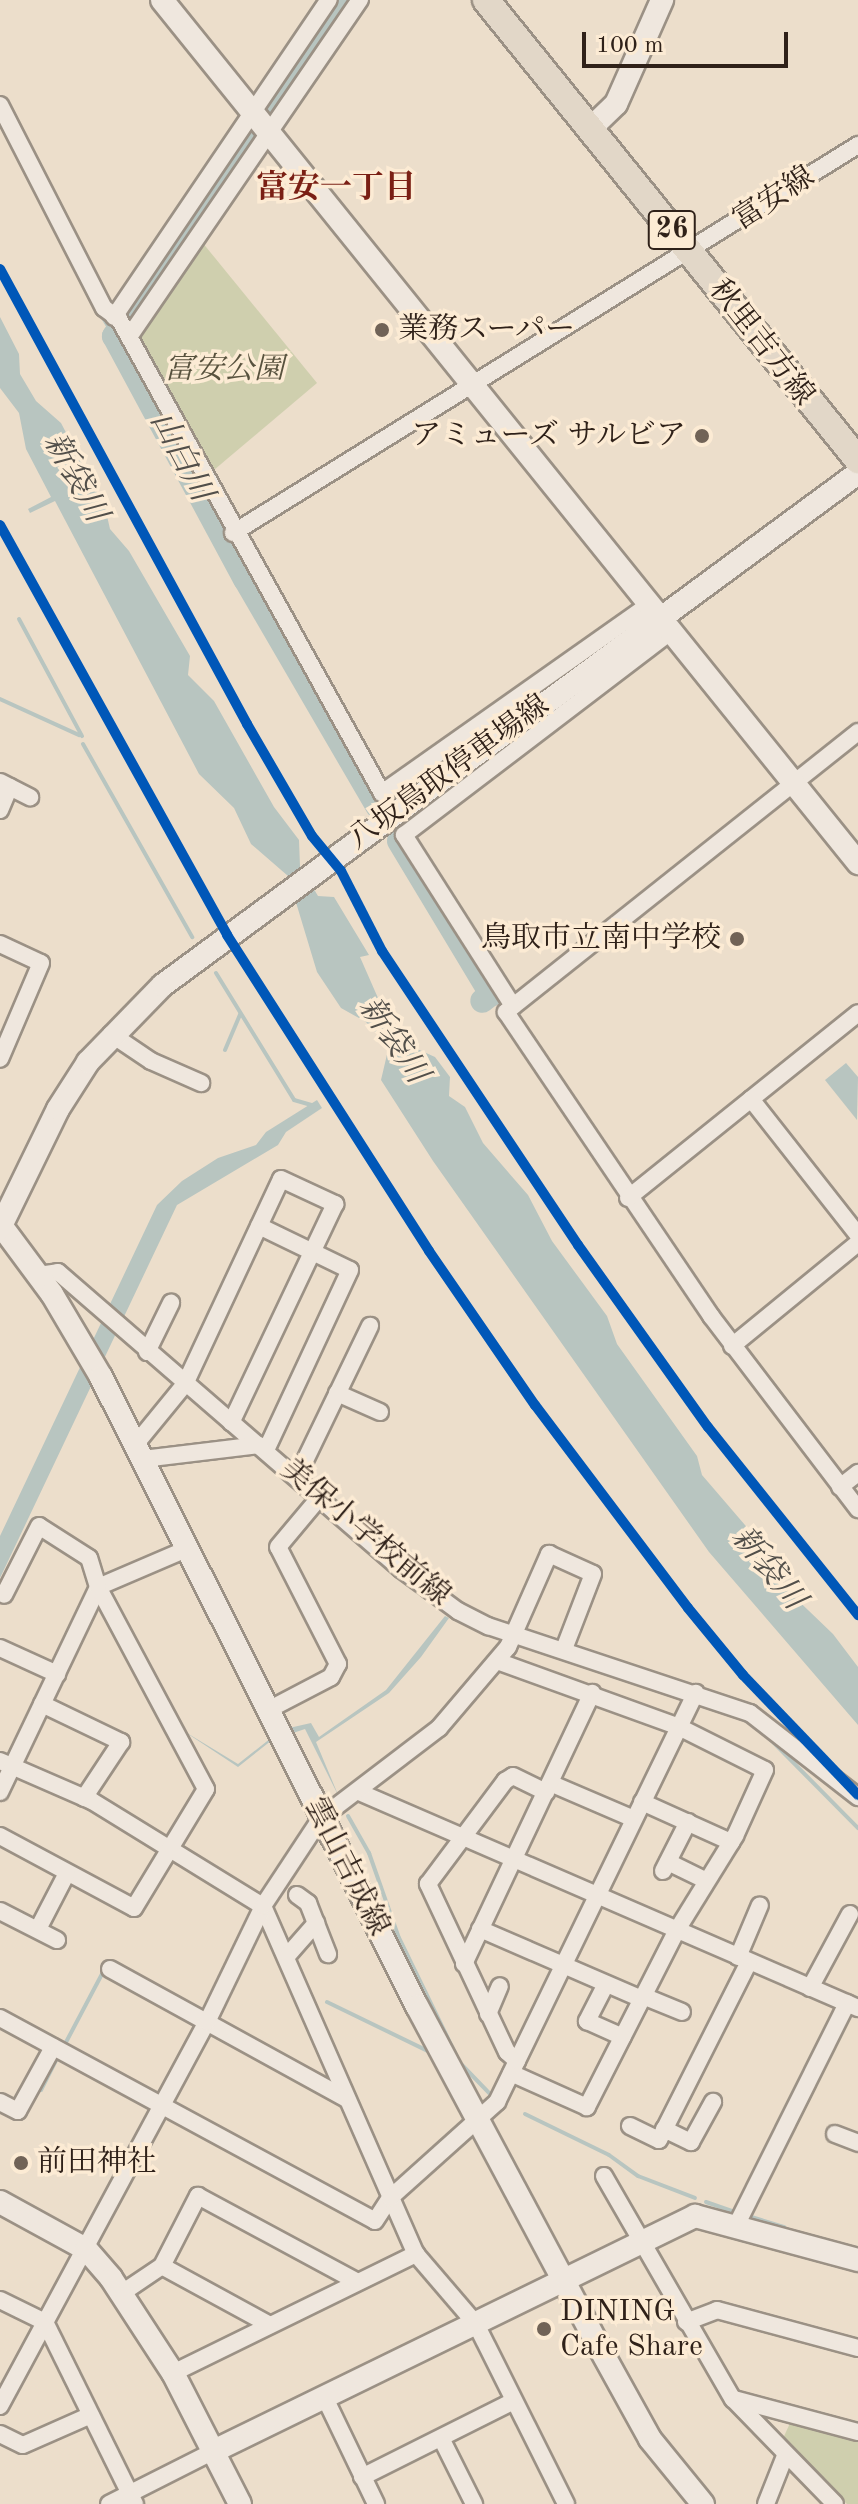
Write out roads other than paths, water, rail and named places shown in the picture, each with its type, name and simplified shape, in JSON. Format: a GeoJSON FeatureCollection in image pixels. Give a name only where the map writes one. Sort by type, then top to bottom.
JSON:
{"type":"FeatureCollection","features":[{"type":"Feature","properties":{"kind":"main road","name":"秋里吉方線"},"geometry":{"type":"LineString","coordinates":[[486,0],[858,460]]}},
{"type":"Feature","properties":{"kind":"street"},"geometry":{"type":"LineString","coordinates":[[162,0],[858,863]]}},
{"type":"Feature","properties":{"kind":"street"},"geometry":{"type":"LineString","coordinates":[[122,326],[261,122],[329,0]]}},
{"type":"Feature","properties":{"kind":"street"},"geometry":{"type":"LineString","coordinates":[[122,326],[261,122],[360,0]]}},
{"type":"Feature","properties":{"kind":"street"},"geometry":{"type":"LineString","coordinates":[[590,129],[616,104],[662,0]]}},
{"type":"Feature","properties":{"kind":"street"},"geometry":{"type":"LineString","coordinates":[[0,105],[104,308],[122,326],[233,533],[382,793],[659,618]]}},
{"type":"Feature","properties":{"kind":"street","name":"富安線"},"geometry":{"type":"LineString","coordinates":[[233,533],[691,253],[858,145]]}},
{"type":"Feature","properties":{"kind":"street","name":"八坂鳥取停車場線"},"geometry":{"type":"LineString","coordinates":[[0,1226],[58,1109],[111,1034],[163,985],[858,473]]}},
{"type":"Feature","properties":{"kind":"street"},"geometry":{"type":"LineString","coordinates":[[513,1006],[404,835],[659,618]]}},
{"type":"Feature","properties":{"kind":"street"},"geometry":{"type":"LineString","coordinates":[[858,732],[506,1012],[628,1198],[732,1346],[858,1509]]}},
{"type":"Feature","properties":{"kind":"street"},"geometry":{"type":"LineString","coordinates":[[0,810],[5,785],[30,797]]}},
{"type":"Feature","properties":{"kind":"street"},"geometry":{"type":"LineString","coordinates":[[0,944],[41,963],[5,1031],[0,1059]]}},
{"type":"Feature","properties":{"kind":"street"},"geometry":{"type":"LineString","coordinates":[[628,1198],[858,1013]]}},
{"type":"Feature","properties":{"kind":"street"},"geometry":{"type":"LineString","coordinates":[[111,1034],[201,1083]]}},
{"type":"Feature","properties":{"kind":"street"},"geometry":{"type":"LineString","coordinates":[[751,1099],[858,1235]]}},
{"type":"Feature","properties":{"kind":"street"},"geometry":{"type":"LineString","coordinates":[[139,1452],[185,1384],[281,1179],[335,1204],[231,1423]]}},
{"type":"Feature","properties":{"kind":"street","name":"雲山吉成線"},"geometry":{"type":"LineString","coordinates":[[0,1226],[39,1275],[101,1377],[189,1548],[321,1818],[565,2283],[650,2439],[703,2504]]}},
{"type":"Feature","properties":{"kind":"street"},"geometry":{"type":"LineString","coordinates":[[139,1452],[262,1447],[350,1270],[259,1226]]}},
{"type":"Feature","properties":{"kind":"street"},"geometry":{"type":"LineString","coordinates":[[732,1346],[858,1243]]}},
{"type":"Feature","properties":{"kind":"street","name":"美保小学校前線"},"geometry":{"type":"LineString","coordinates":[[39,1275],[58,1272],[120,1330],[458,1611],[515,1634],[750,1713],[858,1797]]}},
{"type":"Feature","properties":{"kind":"street"},"geometry":{"type":"LineString","coordinates":[[147,1352],[171,1303]]}},
{"type":"Feature","properties":{"kind":"street"},"geometry":{"type":"LineString","coordinates":[[297,1477],[370,1326]]}},
{"type":"Feature","properties":{"kind":"street"},"geometry":{"type":"LineString","coordinates":[[337,1393],[380,1412]]}},
{"type":"Feature","properties":{"kind":"street"},"geometry":{"type":"LineString","coordinates":[[840,1487],[858,1473]]}},
{"type":"Feature","properties":{"kind":"street"},"geometry":{"type":"LineString","coordinates":[[268,1710],[331,1677],[338,1664],[278,1547],[320,1497]]}},
{"type":"Feature","properties":{"kind":"street"},"geometry":{"type":"LineString","coordinates":[[0,1836],[134,1908],[206,1789],[98,1587],[89,1558],[39,1526],[4,1595]]}},
{"type":"Feature","properties":{"kind":"street"},"geometry":{"type":"LineString","coordinates":[[98,1587],[117,1583],[189,1548]]}},
{"type":"Feature","properties":{"kind":"street"},"geometry":{"type":"LineString","coordinates":[[0,2406],[207,2022],[263,1906],[321,1818],[439,1728],[497,1661],[515,1634],[549,1554],[593,1574],[564,1649]]}},
{"type":"Feature","properties":{"kind":"street"},"geometry":{"type":"LineString","coordinates":[[0,1792],[6,1764],[42,1704],[98,1587]]}},
{"type":"Feature","properties":{"kind":"street"},"geometry":{"type":"LineString","coordinates":[[0,1648],[57,1674]]}},
{"type":"Feature","properties":{"kind":"street"},"geometry":{"type":"LineString","coordinates":[[497,1661],[679,1727],[765,1770],[731,1842],[677,1930],[587,2107],[514,2067],[428,1884],[505,1781],[513,1776],[634,1819]]}},
{"type":"Feature","properties":{"kind":"street"},"geometry":{"type":"LineString","coordinates":[[464,1964],[592,1693]]}},
{"type":"Feature","properties":{"kind":"street"},"geometry":{"type":"LineString","coordinates":[[0,2018],[375,2221],[390,2198],[480,2122],[497,2102],[696,1693]]}},
{"type":"Feature","properties":{"kind":"street"},"geometry":{"type":"LineString","coordinates":[[42,1704],[121,1742],[84,1798]]}},
{"type":"Feature","properties":{"kind":"street"},"geometry":{"type":"LineString","coordinates":[[6,1764],[84,1798],[170,1847],[263,1906],[288,1955],[346,2099],[416,2254],[476,2324],[512,2402],[566,2504]]}},
{"type":"Feature","properties":{"kind":"street"},"geometry":{"type":"LineString","coordinates":[[359,1792],[851,2005]]}},
{"type":"Feature","properties":{"kind":"street"},"geometry":{"type":"LineString","coordinates":[[642,1802],[731,1842]]}},
{"type":"Feature","properties":{"kind":"street"},"geometry":{"type":"LineString","coordinates":[[688,1822],[666,1866],[707,1881]]}},
{"type":"Feature","properties":{"kind":"street"},"geometry":{"type":"LineString","coordinates":[[38,1929],[67,1873]]}},
{"type":"Feature","properties":{"kind":"street"},"geometry":{"type":"LineString","coordinates":[[297,1895],[308,1903],[328,1954]]}},
{"type":"Feature","properties":{"kind":"street"},"geometry":{"type":"LineString","coordinates":[[630,2126],[659,2140],[743,1960],[760,1905]]}},
{"type":"Feature","properties":{"kind":"street"},"geometry":{"type":"LineString","coordinates":[[0,1911],[57,1940]]}},
{"type":"Feature","properties":{"kind":"street"},"geometry":{"type":"LineString","coordinates":[[810,1988],[850,1914]]}},
{"type":"Feature","properties":{"kind":"street"},"geometry":{"type":"LineString","coordinates":[[288,1955],[316,1923]]}},
{"type":"Feature","properties":{"kind":"street"},"geometry":{"type":"LineString","coordinates":[[480,1929],[562,1966],[682,2012]]}},
{"type":"Feature","properties":{"kind":"street"},"geometry":{"type":"LineString","coordinates":[[110,1969],[346,2099]]}},
{"type":"Feature","properties":{"kind":"street"},"geometry":{"type":"LineString","coordinates":[[606,1984],[587,2021],[623,2037]]}},
{"type":"Feature","properties":{"kind":"street"},"geometry":{"type":"LineString","coordinates":[[488,2014],[500,1986]]}},
{"type":"Feature","properties":{"kind":"street"},"geometry":{"type":"LineString","coordinates":[[736,2226],[858,1988]]}},
{"type":"Feature","properties":{"kind":"street"},"geometry":{"type":"LineString","coordinates":[[0,2102],[18,2111],[53,2047]]}},
{"type":"Feature","properties":{"kind":"street"},"geometry":{"type":"LineString","coordinates":[[664,2129],[691,2142],[713,2102]]}},
{"type":"Feature","properties":{"kind":"street"},"geometry":{"type":"LineString","coordinates":[[835,2134],[858,2143]]}},
{"type":"Feature","properties":{"kind":"street"},"geometry":{"type":"LineString","coordinates":[[604,2176],[733,2399],[785,2456],[835,2504]]}},
{"type":"Feature","properties":{"kind":"street"},"geometry":{"type":"LineString","coordinates":[[122,2293],[162,2266],[198,2196],[356,2281]]}},
{"type":"Feature","properties":{"kind":"street"},"geometry":{"type":"LineString","coordinates":[[0,2202],[86,2249],[122,2293],[173,2373],[240,2504]]}},
{"type":"Feature","properties":{"kind":"street"},"geometry":{"type":"LineString","coordinates":[[109,2504],[133,2499],[212,2452],[565,2283],[641,2239],[695,2216],[858,2260]]}},
{"type":"Feature","properties":{"kind":"street"},"geometry":{"type":"LineString","coordinates":[[173,2373],[416,2254]]}},
{"type":"Feature","properties":{"kind":"street"},"geometry":{"type":"LineString","coordinates":[[162,2266],[270,2325]]}},
{"type":"Feature","properties":{"kind":"street"},"geometry":{"type":"LineString","coordinates":[[0,2300],[45,2322],[133,2499]]}},
{"type":"Feature","properties":{"kind":"street"},"geometry":{"type":"LineString","coordinates":[[686,2322],[717,2310],[858,2348]]}},
{"type":"Feature","properties":{"kind":"street"},"geometry":{"type":"LineString","coordinates":[[325,2398],[376,2504]]}},
{"type":"Feature","properties":{"kind":"street"},"geometry":{"type":"LineString","coordinates":[[733,2399],[858,2432]]}},
{"type":"Feature","properties":{"kind":"street"},"geometry":{"type":"LineString","coordinates":[[362,2477],[442,2440],[512,2402]]}},
{"type":"Feature","properties":{"kind":"street"},"geometry":{"type":"LineString","coordinates":[[0,2434],[23,2445],[91,2415]]}},
{"type":"Feature","properties":{"kind":"street"},"geometry":{"type":"LineString","coordinates":[[442,2440],[474,2504]]}},
{"type":"Feature","properties":{"kind":"street"},"geometry":{"type":"LineString","coordinates":[[766,2504],[785,2456]]}},
{"type":"Feature","properties":{"kind":"water","name":"新袋川"},"geometry":{"type":"Polygon","coordinates":[[[0,317],[19,354],[20,374],[36,401],[61,423],[105,507],[110,529],[129,551],[190,656],[188,675],[214,701],[274,807],[299,840],[300,866],[318,896],[334,897],[369,955],[360,957],[378,998],[375,1011],[406,1044],[435,1057],[450,1077],[449,1096],[465,1107],[483,1143],[528,1195],[552,1241],[607,1316],[617,1344],[697,1456],[702,1475],[757,1539],[783,1586],[833,1634],[858,1667],[858,1725],[709,1552],[433,1161],[381,1080],[389,1046],[366,1022],[341,1008],[317,972],[288,876],[251,844],[234,808],[199,774],[55,501],[30,513],[28,509],[51,497],[26,449],[19,413],[0,388],[0,317]]]}},
{"type":"Feature","properties":{"kind":"water"},"geometry":{"type":"Polygon","coordinates":[[[846,1063],[858,1077],[857,1120],[825,1080],[846,1063]]]}},
{"type":"Feature","properties":{"kind":"water"},"geometry":{"type":"Polygon","coordinates":[[[317,1100],[322,1108],[286,1132],[278,1145],[177,1205],[0,1578],[0,1536],[157,1205],[182,1181],[218,1158],[256,1145],[266,1132],[317,1100]]]}},
{"type":"Feature","properties":{"kind":"water"},"geometry":{"type":"Polygon","coordinates":[[[445,1616],[449,1618],[421,1657],[389,1693],[316,1742],[339,1797],[305,1729],[272,1740],[238,1767],[182,1730],[238,1764],[271,1738],[289,1728],[311,1723],[319,1737],[386,1690],[445,1616]]]}},
{"type":"Feature","properties":{"kind":"waterway","name":"山白川"},"geometry":{"type":"LineString","coordinates":[[345,0],[114,336],[245,579],[377,806]]}},
{"type":"Feature","properties":{"kind":"waterway"},"geometry":{"type":"LineString","coordinates":[[99,311],[114,336]]}},
{"type":"Feature","properties":{"kind":"waterway"},"geometry":{"type":"LineString","coordinates":[[19,619],[82,736]]}},
{"type":"Feature","properties":{"kind":"waterway"},"geometry":{"type":"LineString","coordinates":[[0,699],[79,735]]}},
{"type":"Feature","properties":{"kind":"waterway"},"geometry":{"type":"LineString","coordinates":[[83,744],[192,937]]}},
{"type":"Feature","properties":{"kind":"waterway","name":"山白川"},"geometry":{"type":"LineString","coordinates":[[399,841],[491,994],[482,1001]]}},
{"type":"Feature","properties":{"kind":"waterway"},"geometry":{"type":"LineString","coordinates":[[216,973],[294,1100],[312,1105]]}},
{"type":"Feature","properties":{"kind":"waterway"},"geometry":{"type":"LineString","coordinates":[[225,1050],[240,1014]]}},
{"type":"Feature","properties":{"kind":"waterway"},"geometry":{"type":"LineString","coordinates":[[761,1730],[858,1828]]}},
{"type":"Feature","properties":{"kind":"waterway"},"geometry":{"type":"LineString","coordinates":[[348,1816],[369,1853],[399,1938],[457,2057]]}},
{"type":"Feature","properties":{"kind":"waterway"},"geometry":{"type":"LineString","coordinates":[[64,2046],[103,1972]]}},
{"type":"Feature","properties":{"kind":"waterway"},"geometry":{"type":"LineString","coordinates":[[327,2002],[432,2053]]}},
{"type":"Feature","properties":{"kind":"waterway"},"geometry":{"type":"LineString","coordinates":[[41,2090],[57,2058]]}},
{"type":"Feature","properties":{"kind":"waterway"},"geometry":{"type":"LineString","coordinates":[[462,2065],[491,2095]]}},
{"type":"Feature","properties":{"kind":"waterway"},"geometry":{"type":"LineString","coordinates":[[525,2114],[609,2155],[638,2176],[695,2198]]}},
{"type":"Feature","properties":{"kind":"waterway"},"geometry":{"type":"LineString","coordinates":[[706,2202],[732,2211]]}},
{"type":"Feature","properties":{"kind":"waterway"},"geometry":{"type":"LineString","coordinates":[[748,2216],[784,2227]]}},
{"type":"Feature","properties":{"kind":"place","name":"業務スーパー"},"geometry":{"type":"Point","coordinates":[382,330]}},
{"type":"Feature","properties":{"kind":"place","name":"アミューズ サルビア"},"geometry":{"type":"Point","coordinates":[702,436]}},
{"type":"Feature","properties":{"kind":"place","name":"鳥取市立南中学校"},"geometry":{"type":"Point","coordinates":[737,939]}},
{"type":"Feature","properties":{"kind":"place","name":"前田神社"},"geometry":{"type":"Point","coordinates":[21,2163]}},
{"type":"Feature","properties":{"kind":"place","name":"DINING Cafe Share"},"geometry":{"type":"Point","coordinates":[544,2329]}},
{"type":"Feature","properties":{"kind":"district","name":"富安一丁目"},"geometry":{"type":"Point","coordinates":[336,189]}},
{"type":"Feature","properties":{"kind":"park label","name":"富安公園"},"geometry":{"type":"Point","coordinates":[224,370]}}]}
